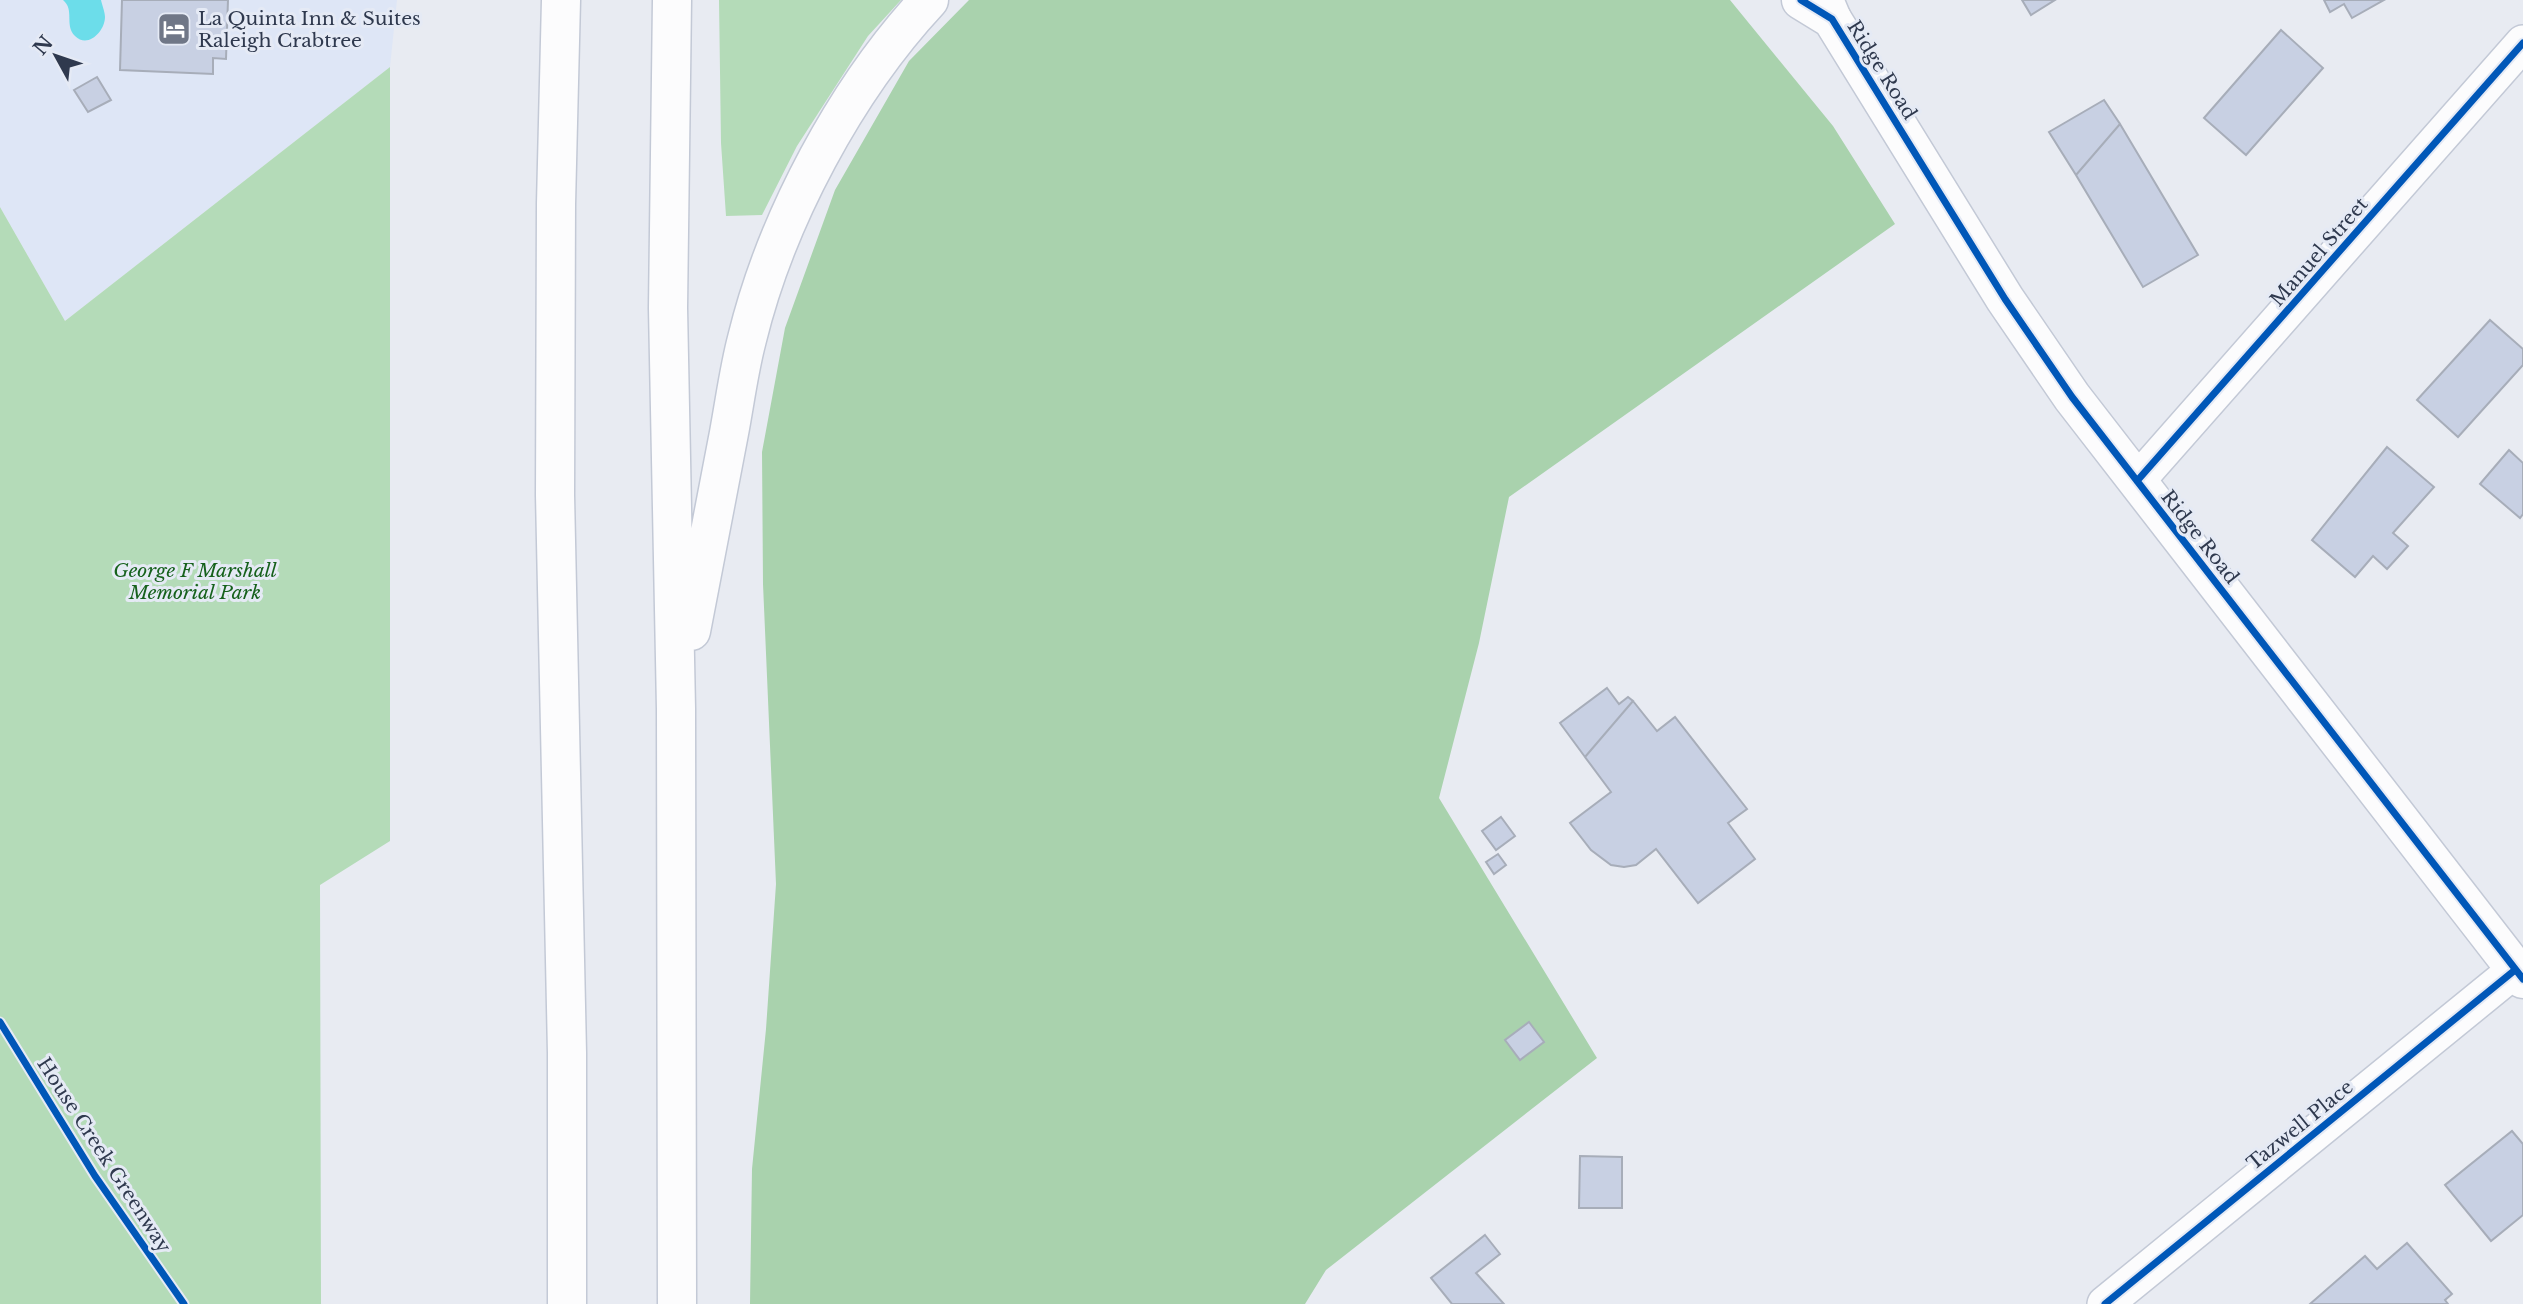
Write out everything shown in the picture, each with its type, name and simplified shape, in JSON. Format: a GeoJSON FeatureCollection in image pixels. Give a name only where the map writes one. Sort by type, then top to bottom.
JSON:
{"type":"FeatureCollection","features":[{"type":"Feature","properties":{"kind":"main road"},"geometry":{"type":"LineString","coordinates":[[561,0],[556,204],[555,495],[567,1053],[567,1304]]}},
{"type":"Feature","properties":{"kind":"main road"},"geometry":{"type":"LineString","coordinates":[[672,0],[668,308],[676,709],[677,1304]]}},
{"type":"Feature","properties":{"kind":"main road"},"geometry":{"type":"LineString","coordinates":[[676,709],[747,338],[772,258],[799,198],[865,79],[902,28],[929,0]]}},
{"type":"Feature","properties":{"kind":"main road","name":"Ridge Road"},"geometry":{"type":"LineString","coordinates":[[1823,5],[2005,299],[2072,397],[2519,974]]}},
{"type":"Feature","properties":{"kind":"street","name":"Manuel Street"},"geometry":{"type":"LineString","coordinates":[[2137,481],[2523,43]]}},
{"type":"Feature","properties":{"kind":"street","name":"Tazwell Place"},"geometry":{"type":"LineString","coordinates":[[2105,1304],[2519,974]]}},
{"type":"Feature","properties":{"kind":"shaded area"},"geometry":{"type":"Polygon","coordinates":[[[0,0],[397,0],[390,67],[65,321],[0,207],[0,0]]]}},
{"type":"Feature","properties":{"kind":"green space"},"geometry":{"type":"Polygon","coordinates":[[[719,0],[901,0],[868,36],[797,146],[762,215],[726,216],[721,143],[719,0]]]}},
{"type":"Feature","properties":{"kind":"green space"},"geometry":{"type":"Polygon","coordinates":[[[969,0],[1730,0],[1833,126],[1895,224],[1509,497],[1479,643],[1439,798],[1597,1058],[1326,1270],[1305,1304],[750,1304],[752,1169],[766,1029],[776,884],[763,584],[762,452],[785,328],[835,190],[909,61],[969,0]]]}},
{"type":"Feature","properties":{"kind":"green space","name":"George F Marshall Memorial Park"},"geometry":{"type":"Polygon","coordinates":[[[390,67],[390,841],[320,885],[321,1304],[0,1304],[0,207],[65,321],[390,67]]]}},
{"type":"Feature","properties":{"kind":"water"},"geometry":{"type":"Polygon","coordinates":[[[63,0],[101,0],[104,22],[95,37],[85,40],[75,36],[70,27],[67,4],[63,0]]]}},
{"type":"Feature","properties":{"kind":"building","name":"La Quinta Inn & Suites Raleigh Crabtree"},"geometry":{"type":"Polygon","coordinates":[[[122,0],[228,0],[226,59],[213,58],[213,74],[120,70],[122,0]]]}},
{"type":"Feature","properties":{"kind":"building"},"geometry":{"type":"Polygon","coordinates":[[[2022,0],[2055,0],[2031,15],[2022,0]]]}},
{"type":"Feature","properties":{"kind":"building"},"geometry":{"type":"Polygon","coordinates":[[[2324,0],[2384,0],[2352,18],[2344,4],[2330,12],[2324,0]]]}},
{"type":"Feature","properties":{"kind":"building"},"geometry":{"type":"Polygon","coordinates":[[[2281,30],[2323,68],[2246,155],[2204,118],[2281,30]]]}},
{"type":"Feature","properties":{"kind":"building"},"geometry":{"type":"Polygon","coordinates":[[[97,77],[111,100],[88,112],[74,90],[97,77]]]}},
{"type":"Feature","properties":{"kind":"building"},"geometry":{"type":"Polygon","coordinates":[[[2104,100],[2120,124],[2076,175],[2049,132],[2104,100]]]}},
{"type":"Feature","properties":{"kind":"building"},"geometry":{"type":"Polygon","coordinates":[[[2120,124],[2198,255],[2143,287],[2076,175],[2120,124]]]}},
{"type":"Feature","properties":{"kind":"building"},"geometry":{"type":"Polygon","coordinates":[[[2490,320],[2523,349],[2523,365],[2458,437],[2417,400],[2490,320]]]}},
{"type":"Feature","properties":{"kind":"building"},"geometry":{"type":"Polygon","coordinates":[[[2387,447],[2434,487],[2393,533],[2408,546],[2387,569],[2373,556],[2355,577],[2312,540],[2387,447]]]}},
{"type":"Feature","properties":{"kind":"building"},"geometry":{"type":"Polygon","coordinates":[[[2509,450],[2523,463],[2523,514],[2520,518],[2480,484],[2509,450]]]}},
{"type":"Feature","properties":{"kind":"building"},"geometry":{"type":"Polygon","coordinates":[[[1607,688],[1619,704],[1628,697],[1633,701],[1585,757],[1560,723],[1607,688]]]}},
{"type":"Feature","properties":{"kind":"building"},"geometry":{"type":"Polygon","coordinates":[[[1633,701],[1657,731],[1675,717],[1747,809],[1728,823],[1755,859],[1698,903],[1656,849],[1636,865],[1611,865],[1591,850],[1570,823],[1611,792],[1585,757],[1633,701]]]}},
{"type":"Feature","properties":{"kind":"building"},"geometry":{"type":"Polygon","coordinates":[[[1501,817],[1515,836],[1496,850],[1482,831],[1501,817]]]}},
{"type":"Feature","properties":{"kind":"building"},"geometry":{"type":"Polygon","coordinates":[[[1498,854],[1506,865],[1494,874],[1486,862],[1498,854]]]}},
{"type":"Feature","properties":{"kind":"building"},"geometry":{"type":"Polygon","coordinates":[[[1529,1022],[1544,1042],[1520,1060],[1505,1040],[1529,1022]]]}},
{"type":"Feature","properties":{"kind":"building"},"geometry":{"type":"Polygon","coordinates":[[[2512,1131],[2523,1144],[2523,1215],[2491,1241],[2445,1185],[2512,1131]]]}},
{"type":"Feature","properties":{"kind":"building"},"geometry":{"type":"Polygon","coordinates":[[[1580,1156],[1622,1157],[1622,1208],[1579,1208],[1580,1156]]]}},
{"type":"Feature","properties":{"kind":"building"},"geometry":{"type":"Polygon","coordinates":[[[1485,1235],[1500,1254],[1476,1273],[1504,1304],[1452,1304],[1431,1278],[1485,1235]]]}},
{"type":"Feature","properties":{"kind":"building"},"geometry":{"type":"Polygon","coordinates":[[[2407,1243],[2452,1294],[2445,1300],[2448,1304],[2310,1304],[2365,1256],[2377,1269],[2407,1243]]]}},
{"type":"Feature","properties":{"kind":"cycle path"},"geometry":{"type":"LineString","coordinates":[[1801,0],[1832,19],[2005,299],[2072,397],[2523,979]]}},
{"type":"Feature","properties":{"kind":"cycle path"},"geometry":{"type":"LineString","coordinates":[[2137,481],[2523,43]]}},
{"type":"Feature","properties":{"kind":"cycle path"},"geometry":{"type":"LineString","coordinates":[[2105,1304],[2515,970]]}},
{"type":"Feature","properties":{"kind":"cycle path","name":"House Creek Greenway"},"geometry":{"type":"LineString","coordinates":[[0,1022],[95,1176],[184,1304]]}},
{"type":"Feature","properties":{"kind":"place","name":"La Quinta Inn & Suites Raleigh Crabtree"},"geometry":{"type":"Point","coordinates":[174,29]}}]}
